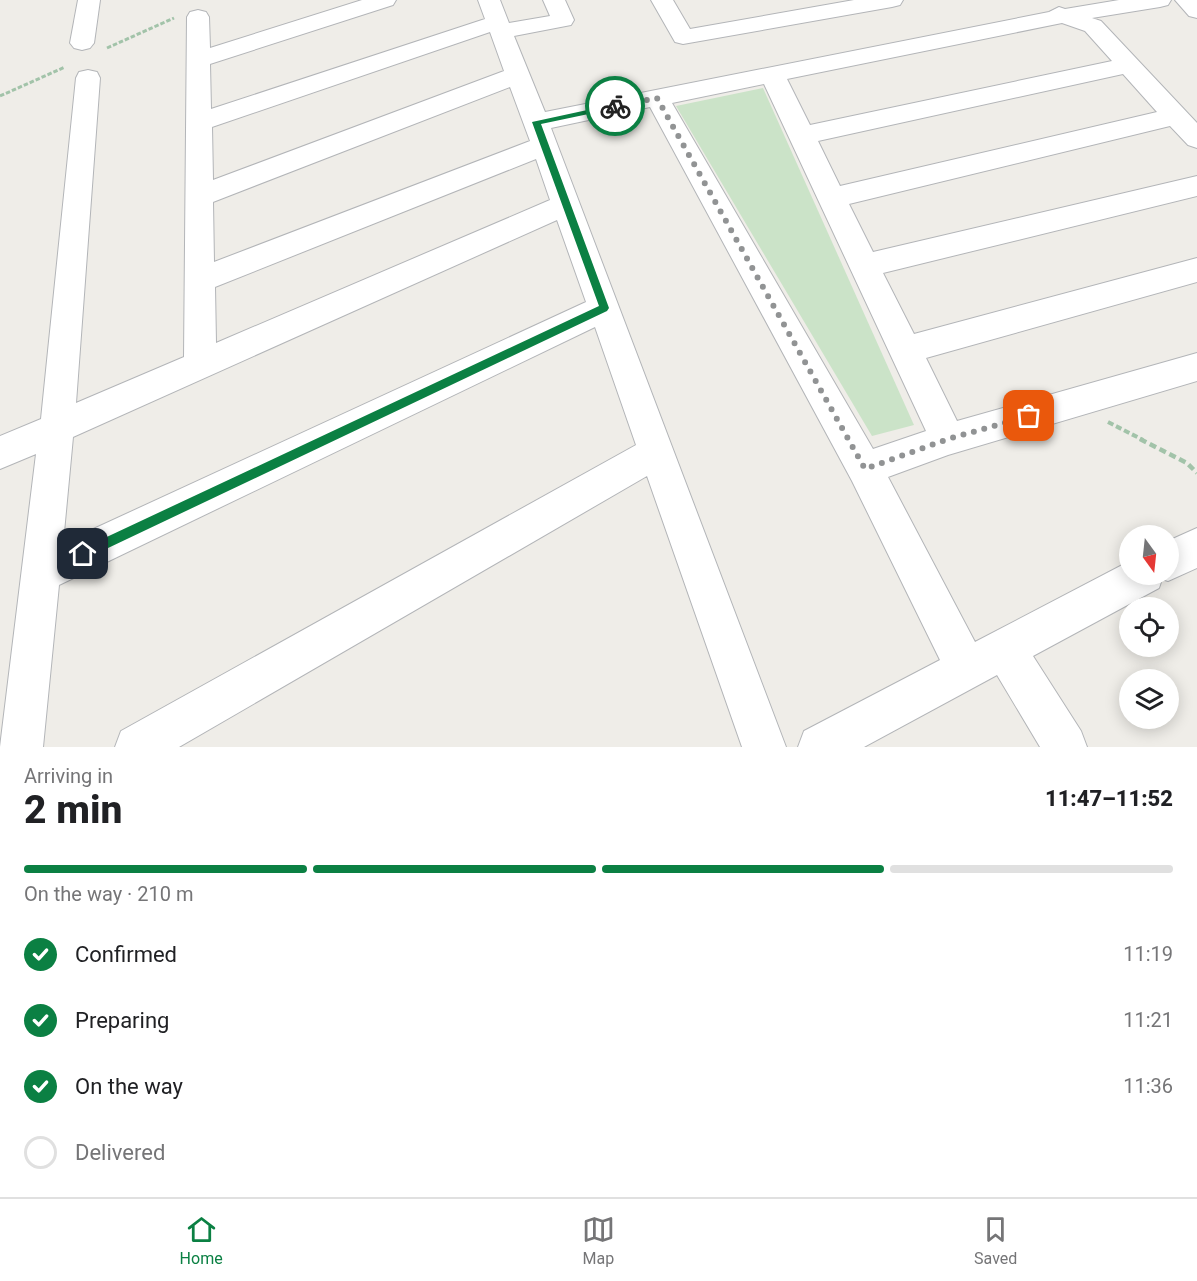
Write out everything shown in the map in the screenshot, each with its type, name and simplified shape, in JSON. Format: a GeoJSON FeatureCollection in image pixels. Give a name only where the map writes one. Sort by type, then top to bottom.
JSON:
{"type":"FeatureCollection","features":[{"type":"Feature","properties":{"kind":"street"},"geometry":{"type":"LineString","coordinates":[[21,747],[57,428],[89,0]]}},
{"type":"Feature","properties":{"kind":"street"},"geometry":{"type":"LineString","coordinates":[[198,60],[385,0]]}},
{"type":"Feature","properties":{"kind":"street"},"geometry":{"type":"LineString","coordinates":[[198,122],[496,18],[563,20],[554,0]]}},
{"type":"Feature","properties":{"kind":"street"},"geometry":{"type":"LineString","coordinates":[[662,0],[683,37],[892,0]]}},
{"type":"Feature","properties":{"kind":"street"},"geometry":{"type":"LineString","coordinates":[[1041,0],[1062,16],[1093,26],[1197,139]]}},
{"type":"Feature","properties":{"kind":"street"},"geometry":{"type":"LineString","coordinates":[[199,281],[540,134],[657,98],[1062,16],[1154,0]]}},
{"type":"Feature","properties":{"kind":"street"},"geometry":{"type":"LineString","coordinates":[[1186,0],[1197,11]]}},
{"type":"Feature","properties":{"kind":"street"},"geometry":{"type":"LineString","coordinates":[[187,17],[198,60],[200,365]]}},
{"type":"Feature","properties":{"kind":"street"},"geometry":{"type":"LineString","coordinates":[[496,18],[567,204],[764,747]]}},
{"type":"Feature","properties":{"kind":"street"},"geometry":{"type":"LineString","coordinates":[[802,136],[1128,65]]}},
{"type":"Feature","properties":{"kind":"street"},"geometry":{"type":"LineString","coordinates":[[772,74],[948,439]]}},
{"type":"Feature","properties":{"kind":"street"},"geometry":{"type":"LineString","coordinates":[[199,196],[518,75]]}},
{"type":"Feature","properties":{"kind":"street"},"geometry":{"type":"LineString","coordinates":[[657,98],[865,469],[966,669]]}},
{"type":"Feature","properties":{"kind":"street"},"geometry":{"type":"LineString","coordinates":[[831,198],[1175,116]]}},
{"type":"Feature","properties":{"kind":"street"},"geometry":{"type":"LineString","coordinates":[[864,266],[1197,186]]}},
{"type":"Feature","properties":{"kind":"street"},"geometry":{"type":"LineString","coordinates":[[0,453],[567,204]]}},
{"type":"Feature","properties":{"kind":"street"},"geometry":{"type":"LineString","coordinates":[[904,350],[1197,270]]}},
{"type":"Feature","properties":{"kind":"street"},"geometry":{"type":"LineString","coordinates":[[40,574],[604,308]]}},
{"type":"Feature","properties":{"kind":"street"},"geometry":{"type":"LineString","coordinates":[[865,469],[948,439],[1197,367]]}},
{"type":"Feature","properties":{"kind":"street"},"geometry":{"type":"LineString","coordinates":[[136,747],[657,452]]}},
{"type":"Feature","properties":{"kind":"street"},"geometry":{"type":"LineString","coordinates":[[1179,556],[1197,547]]}},
{"type":"Feature","properties":{"kind":"street"},"geometry":{"type":"LineString","coordinates":[[820,747],[1124,585]]}},
{"type":"Feature","properties":{"kind":"street"},"geometry":{"type":"LineString","coordinates":[[1005,649],[1065,747]]}},
{"type":"Feature","properties":{"kind":"path"},"geometry":{"type":"LineString","coordinates":[[0,96],[187,17]]}},
{"type":"Feature","properties":{"kind":"path"},"geometry":{"type":"LineString","coordinates":[[1069,404],[1187,463],[1197,473]]}},
{"type":"Feature","properties":{"kind":"green space"},"geometry":{"type":"Polygon","coordinates":[[[763,88],[914,425],[872,436],[676,106],[763,88]]]}},
{"type":"Feature","properties":{"kind":"way so far"},"geometry":{"type":"LineString","coordinates":[[615,106],[657,98],[865,469],[948,439],[1029,416]]}},
{"type":"Feature","properties":{"kind":"route"},"geometry":{"type":"LineString","coordinates":[[83,554],[604,308],[536,122],[615,106]]}}]}
